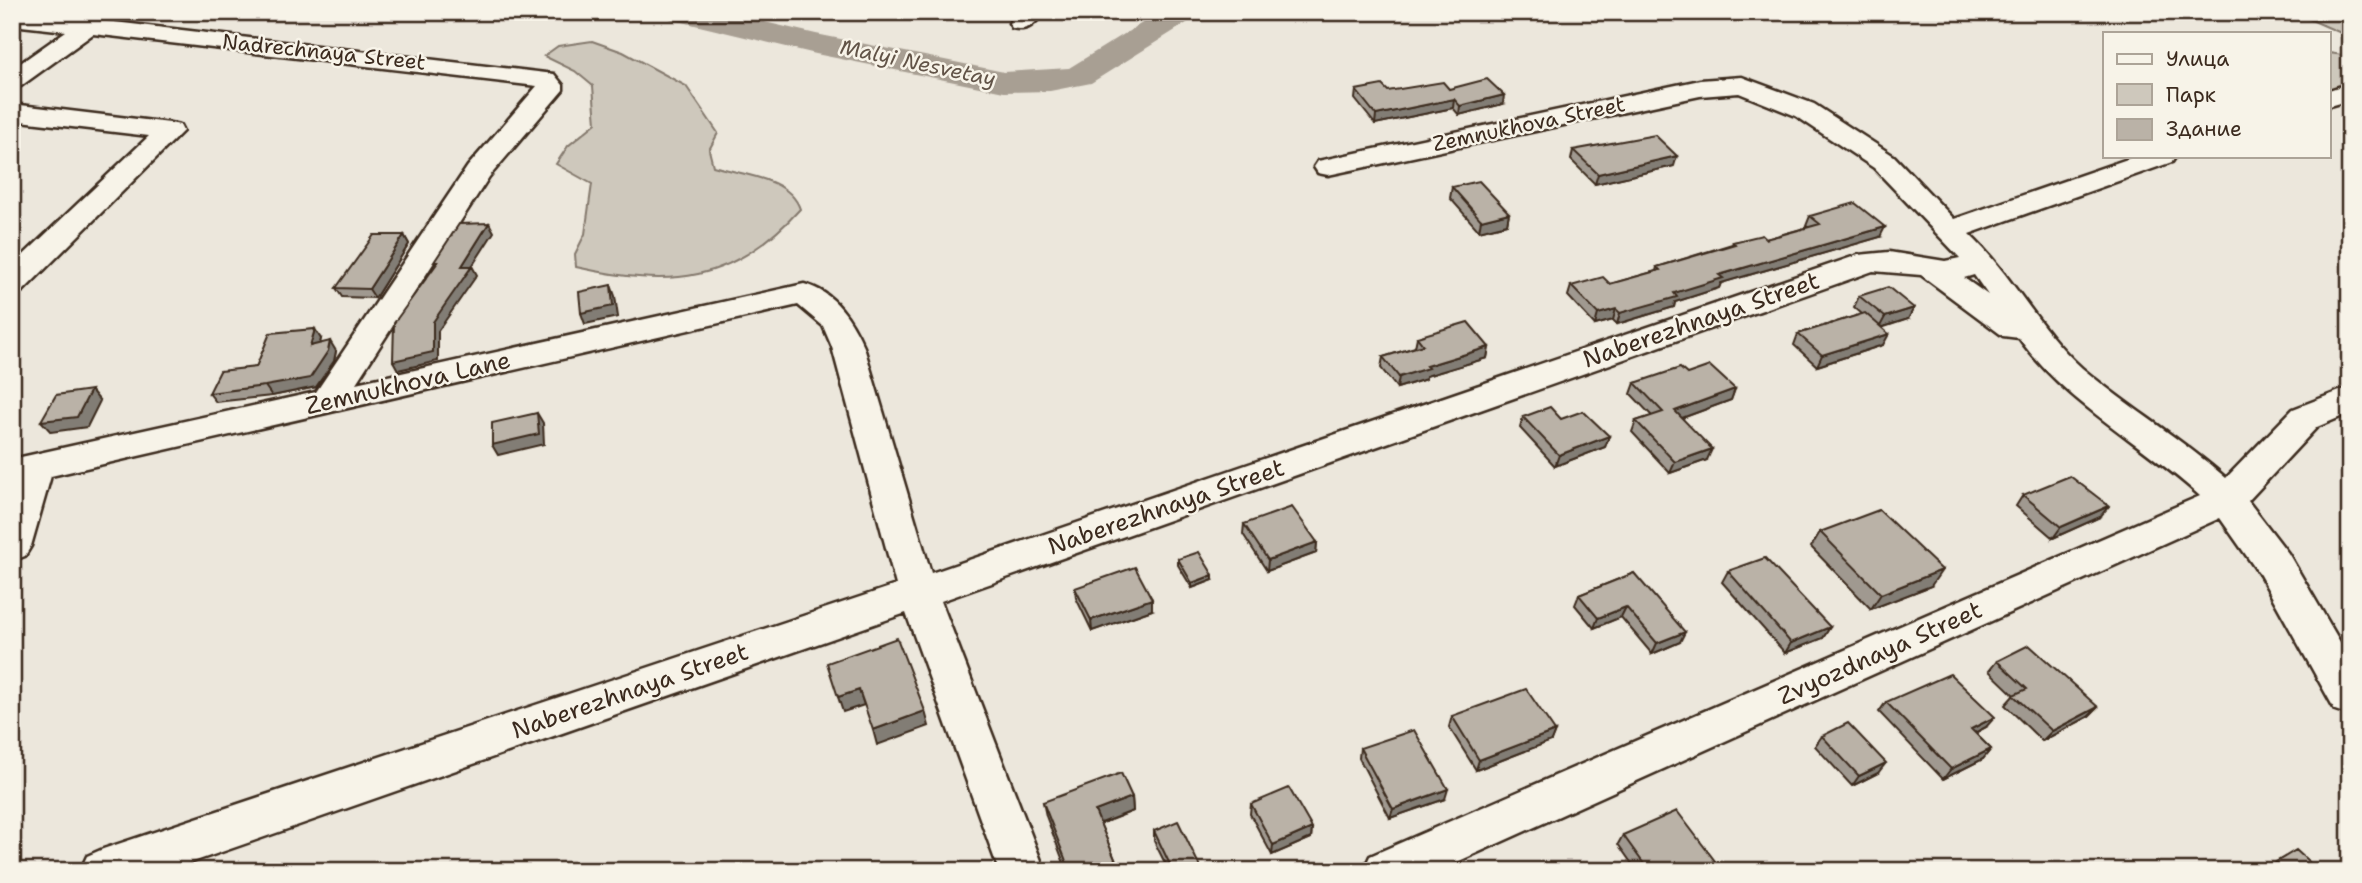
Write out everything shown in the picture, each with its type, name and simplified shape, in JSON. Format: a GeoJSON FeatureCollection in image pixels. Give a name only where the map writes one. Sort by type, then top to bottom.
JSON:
{"type":"FeatureCollection","features":[{"type":"Feature","properties":{"kind":"street","name":"Nadrechnaya Street"},"geometry":{"type":"LineString","coordinates":[[12,18],[442,65],[535,77],[545,79],[550,85],[550,90],[478,172],[327,401]]}},
{"type":"Feature","properties":{"kind":"street"},"geometry":{"type":"LineString","coordinates":[[12,81],[89,26]]}},
{"type":"Feature","properties":{"kind":"street","name":"Zemnukhova Street"},"geometry":{"type":"LineString","coordinates":[[1328,167],[1730,84],[1742,85],[1782,99],[1853,140],[1884,162],[1950,231]]}},
{"type":"Feature","properties":{"kind":"street"},"geometry":{"type":"LineString","coordinates":[[2330,98],[2350,91]]}},
{"type":"Feature","properties":{"kind":"street"},"geometry":{"type":"LineString","coordinates":[[12,113],[170,131],[12,284]]}},
{"type":"Feature","properties":{"kind":"street"},"geometry":{"type":"LineString","coordinates":[[2071,376],[2041,346],[1978,258],[1950,231],[2156,158]]}},
{"type":"Feature","properties":{"kind":"street","name":"Naberezhnaya Street"},"geometry":{"type":"LineString","coordinates":[[103,871],[918,593],[1869,262],[1913,263],[1934,271],[1958,270],[1972,265],[1978,258]]}},
{"type":"Feature","properties":{"kind":"street"},"geometry":{"type":"LineString","coordinates":[[1934,271],[1988,307],[2071,376],[2184,461],[2227,500],[2274,564],[2350,697]]}},
{"type":"Feature","properties":{"kind":"street","name":"Zemnukhova Lane"},"geometry":{"type":"LineString","coordinates":[[24,469],[804,294],[836,321],[848,347],[918,593]]}},
{"type":"Feature","properties":{"kind":"street","name":"Zvyozdnaya Street"},"geometry":{"type":"LineString","coordinates":[[1386,871],[2227,500],[2305,418],[2350,399]]}},
{"type":"Feature","properties":{"kind":"street"},"geometry":{"type":"LineString","coordinates":[[12,546],[24,469]]}},
{"type":"Feature","properties":{"kind":"street"},"geometry":{"type":"LineString","coordinates":[[918,593],[1022,871]]}},
{"type":"Feature","properties":{"kind":"green space"},"geometry":{"type":"Polygon","coordinates":[[[2293,12],[2350,12],[2350,37],[2293,12]]]}},
{"type":"Feature","properties":{"kind":"green space"},"geometry":{"type":"Polygon","coordinates":[[[592,41],[623,52],[686,86],[718,133],[709,150],[713,166],[775,184],[794,198],[800,209],[775,234],[750,253],[724,266],[698,274],[671,278],[641,277],[576,267],[575,254],[585,234],[592,184],[556,164],[568,146],[596,123],[593,86],[575,71],[544,56],[558,46],[592,41]]]}},
{"type":"Feature","properties":{"kind":"green space"},"geometry":{"type":"Polygon","coordinates":[[[2330,53],[2350,56],[2350,98],[2330,101],[2330,53]]]}},
{"type":"Feature","properties":{"kind":"building"},"geometry":{"type":"Polygon","coordinates":[[[1487,79],[1504,95],[1460,106],[1454,99],[1376,115],[1356,90],[1382,85],[1388,91],[1443,82],[1449,89],[1487,79]]]}},
{"type":"Feature","properties":{"kind":"building"},"geometry":{"type":"Polygon","coordinates":[[[1655,135],[1677,156],[1598,174],[1573,150],[1655,135]]]}},
{"type":"Feature","properties":{"kind":"building"},"geometry":{"type":"Polygon","coordinates":[[[1479,181],[1509,213],[1481,220],[1452,187],[1479,181]]]}},
{"type":"Feature","properties":{"kind":"building"},"geometry":{"type":"Polygon","coordinates":[[[1855,203],[1885,227],[1719,275],[1723,278],[1674,293],[1677,297],[1620,313],[1616,309],[1598,314],[1571,286],[1603,277],[1610,284],[1660,270],[1657,267],[1735,244],[1733,242],[1762,235],[1766,239],[1820,224],[1810,216],[1855,203]]]}},
{"type":"Feature","properties":{"kind":"building"},"geometry":{"type":"Polygon","coordinates":[[[489,223],[462,266],[472,266],[433,322],[433,352],[393,361],[394,323],[438,262],[434,262],[459,224],[489,223]]]}},
{"type":"Feature","properties":{"kind":"building"},"geometry":{"type":"Polygon","coordinates":[[[374,235],[404,235],[369,289],[336,288],[374,235]]]}},
{"type":"Feature","properties":{"kind":"building"},"geometry":{"type":"Polygon","coordinates":[[[611,285],[613,306],[581,313],[579,292],[611,285]]]}},
{"type":"Feature","properties":{"kind":"building"},"geometry":{"type":"Polygon","coordinates":[[[1888,287],[1914,308],[1885,317],[1859,296],[1888,287]]]}},
{"type":"Feature","properties":{"kind":"building"},"geometry":{"type":"Polygon","coordinates":[[[1865,313],[1889,334],[1822,355],[1798,334],[1865,313]]]}},
{"type":"Feature","properties":{"kind":"building"},"geometry":{"type":"Polygon","coordinates":[[[1468,322],[1489,347],[1399,377],[1383,357],[1423,345],[1417,337],[1468,322]]]}},
{"type":"Feature","properties":{"kind":"building"},"geometry":{"type":"Polygon","coordinates":[[[315,329],[310,346],[330,341],[328,351],[310,378],[209,393],[220,371],[256,367],[270,333],[315,329]]]}},
{"type":"Feature","properties":{"kind":"building"},"geometry":{"type":"Polygon","coordinates":[[[1710,366],[1735,389],[1675,411],[1712,449],[1675,462],[1636,421],[1663,412],[1635,383],[1680,368],[1687,374],[1710,366]]]}},
{"type":"Feature","properties":{"kind":"building"},"geometry":{"type":"Polygon","coordinates":[[[91,390],[77,417],[41,421],[56,395],[91,390]]]}},
{"type":"Feature","properties":{"kind":"building"},"geometry":{"type":"Polygon","coordinates":[[[1550,407],[1561,419],[1583,411],[1609,436],[1559,455],[1523,417],[1550,407]]]}},
{"type":"Feature","properties":{"kind":"building"},"geometry":{"type":"Polygon","coordinates":[[[537,413],[539,434],[492,445],[492,423],[537,413]]]}},
{"type":"Feature","properties":{"kind":"building"},"geometry":{"type":"Polygon","coordinates":[[[2070,476],[2109,506],[2061,527],[2023,495],[2070,476]]]}},
{"type":"Feature","properties":{"kind":"building"},"geometry":{"type":"Polygon","coordinates":[[[1292,507],[1317,542],[1268,560],[1244,524],[1292,507]]]}},
{"type":"Feature","properties":{"kind":"building"},"geometry":{"type":"Polygon","coordinates":[[[1879,510],[1942,570],[1881,594],[1820,532],[1879,510]]]}},
{"type":"Feature","properties":{"kind":"building"},"geometry":{"type":"Polygon","coordinates":[[[1199,552],[1213,575],[1192,583],[1178,559],[1199,552]]]}},
{"type":"Feature","properties":{"kind":"building"},"geometry":{"type":"Polygon","coordinates":[[[1765,558],[1830,627],[1791,643],[1728,571],[1765,558]]]}},
{"type":"Feature","properties":{"kind":"building"},"geometry":{"type":"Polygon","coordinates":[[[1135,567],[1152,599],[1091,620],[1075,588],[1135,567]]]}},
{"type":"Feature","properties":{"kind":"building"},"geometry":{"type":"Polygon","coordinates":[[[1634,573],[1685,632],[1657,643],[1626,607],[1598,618],[1579,595],[1634,573]]]}},
{"type":"Feature","properties":{"kind":"building"},"geometry":{"type":"Polygon","coordinates":[[[897,638],[925,711],[873,730],[859,690],[838,697],[827,663],[897,638]]]}},
{"type":"Feature","properties":{"kind":"building"},"geometry":{"type":"Polygon","coordinates":[[[2029,645],[2098,707],[2052,731],[2013,695],[2027,689],[1997,661],[2029,645]]]}},
{"type":"Feature","properties":{"kind":"building"},"geometry":{"type":"Polygon","coordinates":[[[1950,674],[1995,717],[1971,729],[1991,749],[1951,769],[1886,702],[1950,674]]]}},
{"type":"Feature","properties":{"kind":"building"},"geometry":{"type":"Polygon","coordinates":[[[1526,689],[1555,731],[1479,760],[1452,716],[1526,689]]]}},
{"type":"Feature","properties":{"kind":"building"},"geometry":{"type":"Polygon","coordinates":[[[1848,723],[1886,763],[1859,776],[1822,736],[1848,723]]]}},
{"type":"Feature","properties":{"kind":"building"},"geometry":{"type":"Polygon","coordinates":[[[1414,730],[1448,789],[1393,809],[1360,748],[1414,730]]]}},
{"type":"Feature","properties":{"kind":"building"},"geometry":{"type":"Polygon","coordinates":[[[1121,773],[1132,797],[1095,811],[1120,871],[1070,871],[1043,802],[1121,773]]]}},
{"type":"Feature","properties":{"kind":"building"},"geometry":{"type":"Polygon","coordinates":[[[1289,788],[1312,828],[1273,845],[1251,804],[1289,788]]]}},
{"type":"Feature","properties":{"kind":"building"},"geometry":{"type":"Polygon","coordinates":[[[1677,811],[1721,869],[1649,871],[1623,835],[1677,811]]]}},
{"type":"Feature","properties":{"kind":"building"},"geometry":{"type":"Polygon","coordinates":[[[1178,821],[1202,871],[1173,871],[1154,831],[1178,821]]]}},
{"type":"Feature","properties":{"kind":"building"},"geometry":{"type":"Polygon","coordinates":[[[2296,850],[2319,871],[2261,871],[2296,850]]]}},
{"type":"Feature","properties":{"kind":"waterway","name":"Malyi Nesvetay"},"geometry":{"type":"LineString","coordinates":[[681,12],[816,44],[1004,82],[1050,81],[1079,76],[1182,12]]}}]}
